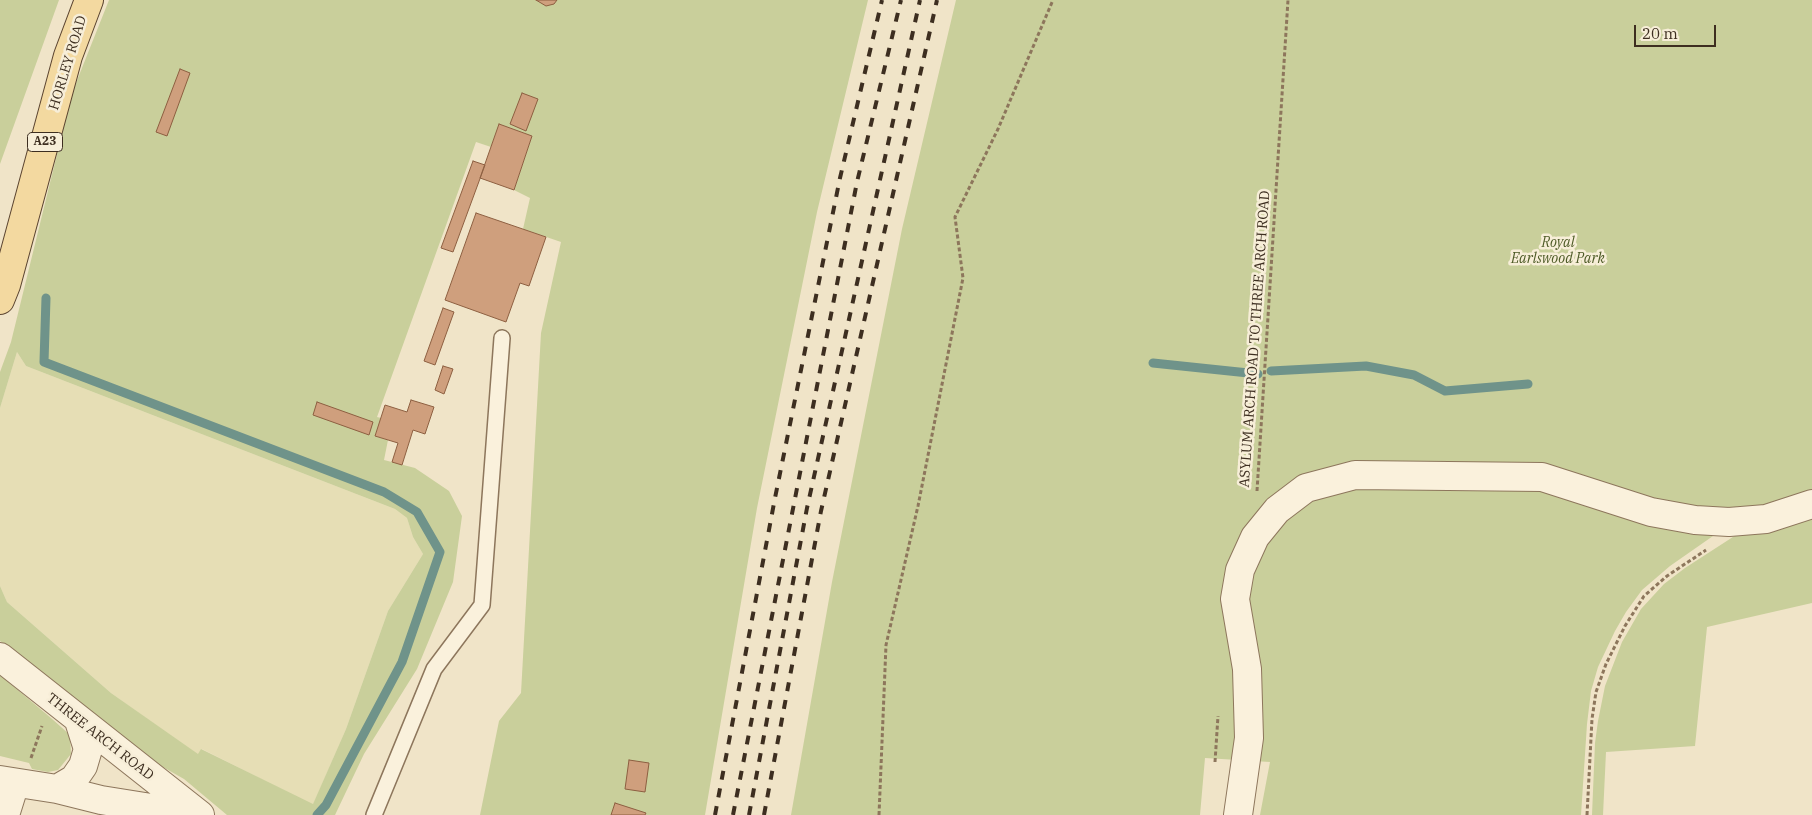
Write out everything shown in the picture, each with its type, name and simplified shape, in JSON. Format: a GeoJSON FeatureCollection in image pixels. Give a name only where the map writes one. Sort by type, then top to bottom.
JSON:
{"type":"FeatureCollection","features":[{"type":"Feature","properties":{"kind":"main road","name":"HORLEY ROAD"},"geometry":{"type":"LineString","coordinates":[[0,300],[6,285],[68,56],[88,0]]}},
{"type":"Feature","properties":{"kind":"street"},"geometry":{"type":"LineString","coordinates":[[1238,815],[1249,738],[1247,669],[1235,599],[1240,570],[1255,537],[1278,510],[1306,488],[1356,475],[1542,477],[1651,512],[1695,520],[1729,522],[1766,518],[1812,504]]}},
{"type":"Feature","properties":{"kind":"street","name":"THREE ARCH ROAD"},"geometry":{"type":"LineString","coordinates":[[0,657],[200,815]]}},
{"type":"Feature","properties":{"kind":"street"},"geometry":{"type":"LineString","coordinates":[[57,789],[74,779],[83,766],[88,749],[79,721]]}},
{"type":"Feature","properties":{"kind":"street"},"geometry":{"type":"LineString","coordinates":[[5,815],[15,775],[57,789],[101,800],[195,815]]}},
{"type":"Feature","properties":{"kind":"lane"},"geometry":{"type":"LineString","coordinates":[[374,815],[434,669],[482,605],[502,338]]}},
{"type":"Feature","properties":{"kind":"path"},"geometry":{"type":"LineString","coordinates":[[879,815],[886,645],[918,506],[963,278],[955,217],[998,129],[1053,0]]}},
{"type":"Feature","properties":{"kind":"path","name":"ASYLUM ARCH ROAD TO THREE ARCH ROAD"},"geometry":{"type":"LineString","coordinates":[[1257,498],[1288,0]]}},
{"type":"Feature","properties":{"kind":"path"},"geometry":{"type":"LineString","coordinates":[[1587,815],[1590,740],[1594,708],[1600,678],[1614,646],[1644,596],[1667,576],[1724,536],[1729,522]]}},
{"type":"Feature","properties":{"kind":"path"},"geometry":{"type":"LineString","coordinates":[[1215,762],[1219,712]]}},
{"type":"Feature","properties":{"kind":"path"},"geometry":{"type":"LineString","coordinates":[[15,775],[45,717]]}},
{"type":"Feature","properties":{"kind":"shaded area"},"geometry":{"type":"Polygon","coordinates":[[[17,352],[26,366],[395,509],[407,518],[413,537],[423,554],[388,611],[346,729],[313,805],[202,749],[198,755],[111,693],[7,602],[0,586],[0,408],[17,352]]]}},
{"type":"Feature","properties":{"kind":"green space"},"geometry":{"type":"Polygon","coordinates":[[[0,0],[59,0],[0,164],[0,0]]]}},
{"type":"Feature","properties":{"kind":"green space"},"geometry":{"type":"Polygon","coordinates":[[[109,0],[868,0],[817,212],[757,508],[705,815],[480,815],[499,721],[521,693],[541,333],[561,242],[523,229],[530,198],[514,190],[532,136],[499,125],[491,147],[476,142],[377,417],[381,418],[375,436],[388,440],[384,460],[415,468],[449,491],[462,516],[453,582],[417,669],[364,754],[335,815],[227,815],[184,779],[154,762],[0,641],[0,586],[7,602],[111,693],[198,754],[201,749],[313,804],[346,729],[388,611],[423,554],[413,537],[407,518],[395,509],[26,366],[17,352],[0,408],[0,372],[11,342],[72,93],[109,0]]]}},
{"type":"Feature","properties":{"kind":"green space","name":"Royal Earlswood Park"},"geometry":{"type":"Polygon","coordinates":[[[956,0],[1812,0],[1812,603],[1707,627],[1695,746],[1606,752],[1603,815],[1592,815],[1595,743],[1598,721],[1605,686],[1622,642],[1641,609],[1664,584],[1736,535],[1713,536],[1670,566],[1642,590],[1615,631],[1598,667],[1591,691],[1581,815],[1260,815],[1270,762],[1205,758],[1200,815],[791,815],[832,582],[902,229],[956,0]]]}},
{"type":"Feature","properties":{"kind":"green space"},"geometry":{"type":"Polygon","coordinates":[[[0,675],[70,735],[71,754],[58,770],[48,772],[32,769],[29,763],[0,756],[0,675]]]}},
{"type":"Feature","properties":{"kind":"building"},"geometry":{"type":"Polygon","coordinates":[[[536,0],[557,0],[554,4],[546,6],[536,0]]]}},
{"type":"Feature","properties":{"kind":"building"},"geometry":{"type":"Polygon","coordinates":[[[180,69],[190,73],[167,136],[156,132],[180,69]]]}},
{"type":"Feature","properties":{"kind":"building"},"geometry":{"type":"Polygon","coordinates":[[[522,93],[538,99],[526,131],[510,124],[522,93]]]}},
{"type":"Feature","properties":{"kind":"building"},"geometry":{"type":"Polygon","coordinates":[[[499,124],[532,136],[514,190],[480,178],[499,124]]]}},
{"type":"Feature","properties":{"kind":"building"},"geometry":{"type":"Polygon","coordinates":[[[473,161],[485,165],[453,252],[441,248],[473,161]]]}},
{"type":"Feature","properties":{"kind":"building"},"geometry":{"type":"Polygon","coordinates":[[[476,213],[546,237],[529,286],[520,283],[506,322],[445,300],[476,213]]]}},
{"type":"Feature","properties":{"kind":"building"},"geometry":{"type":"Polygon","coordinates":[[[443,308],[454,312],[435,365],[424,361],[443,308]]]}},
{"type":"Feature","properties":{"kind":"building"},"geometry":{"type":"Polygon","coordinates":[[[443,366],[453,369],[444,394],[435,390],[443,366]]]}},
{"type":"Feature","properties":{"kind":"building"},"geometry":{"type":"Polygon","coordinates":[[[411,400],[434,407],[425,434],[413,430],[402,465],[392,462],[398,443],[375,436],[385,405],[407,412],[411,400]]]}},
{"type":"Feature","properties":{"kind":"building"},"geometry":{"type":"Polygon","coordinates":[[[317,402],[373,422],[369,435],[313,415],[317,402]]]}},
{"type":"Feature","properties":{"kind":"building"},"geometry":{"type":"Polygon","coordinates":[[[629,760],[649,763],[645,792],[625,789],[629,760]]]}},
{"type":"Feature","properties":{"kind":"building"},"geometry":{"type":"Polygon","coordinates":[[[615,803],[646,813],[645,815],[611,815],[615,803]]]}},
{"type":"Feature","properties":{"kind":"waterway"},"geometry":{"type":"LineString","coordinates":[[46,298],[44,362],[384,492],[417,512],[440,552],[402,662],[326,805],[317,815]]}},
{"type":"Feature","properties":{"kind":"waterway"},"geometry":{"type":"LineString","coordinates":[[1153,363],[1258,374]]}},
{"type":"Feature","properties":{"kind":"waterway"},"geometry":{"type":"LineString","coordinates":[[1271,371],[1366,366],[1414,375],[1445,391],[1528,384]]}},
{"type":"Feature","properties":{"kind":"railway"},"geometry":{"type":"LineString","coordinates":[[715,815],[775,498],[840,178],[882,0]]}},
{"type":"Feature","properties":{"kind":"railway"},"geometry":{"type":"LineString","coordinates":[[733,815],[857,182],[901,0]]}},
{"type":"Feature","properties":{"kind":"railway"},"geometry":{"type":"LineString","coordinates":[[749,815],[807,508],[920,0]]}},
{"type":"Feature","properties":{"kind":"railway"},"geometry":{"type":"LineString","coordinates":[[764,815],[821,511],[937,0]]}}]}
